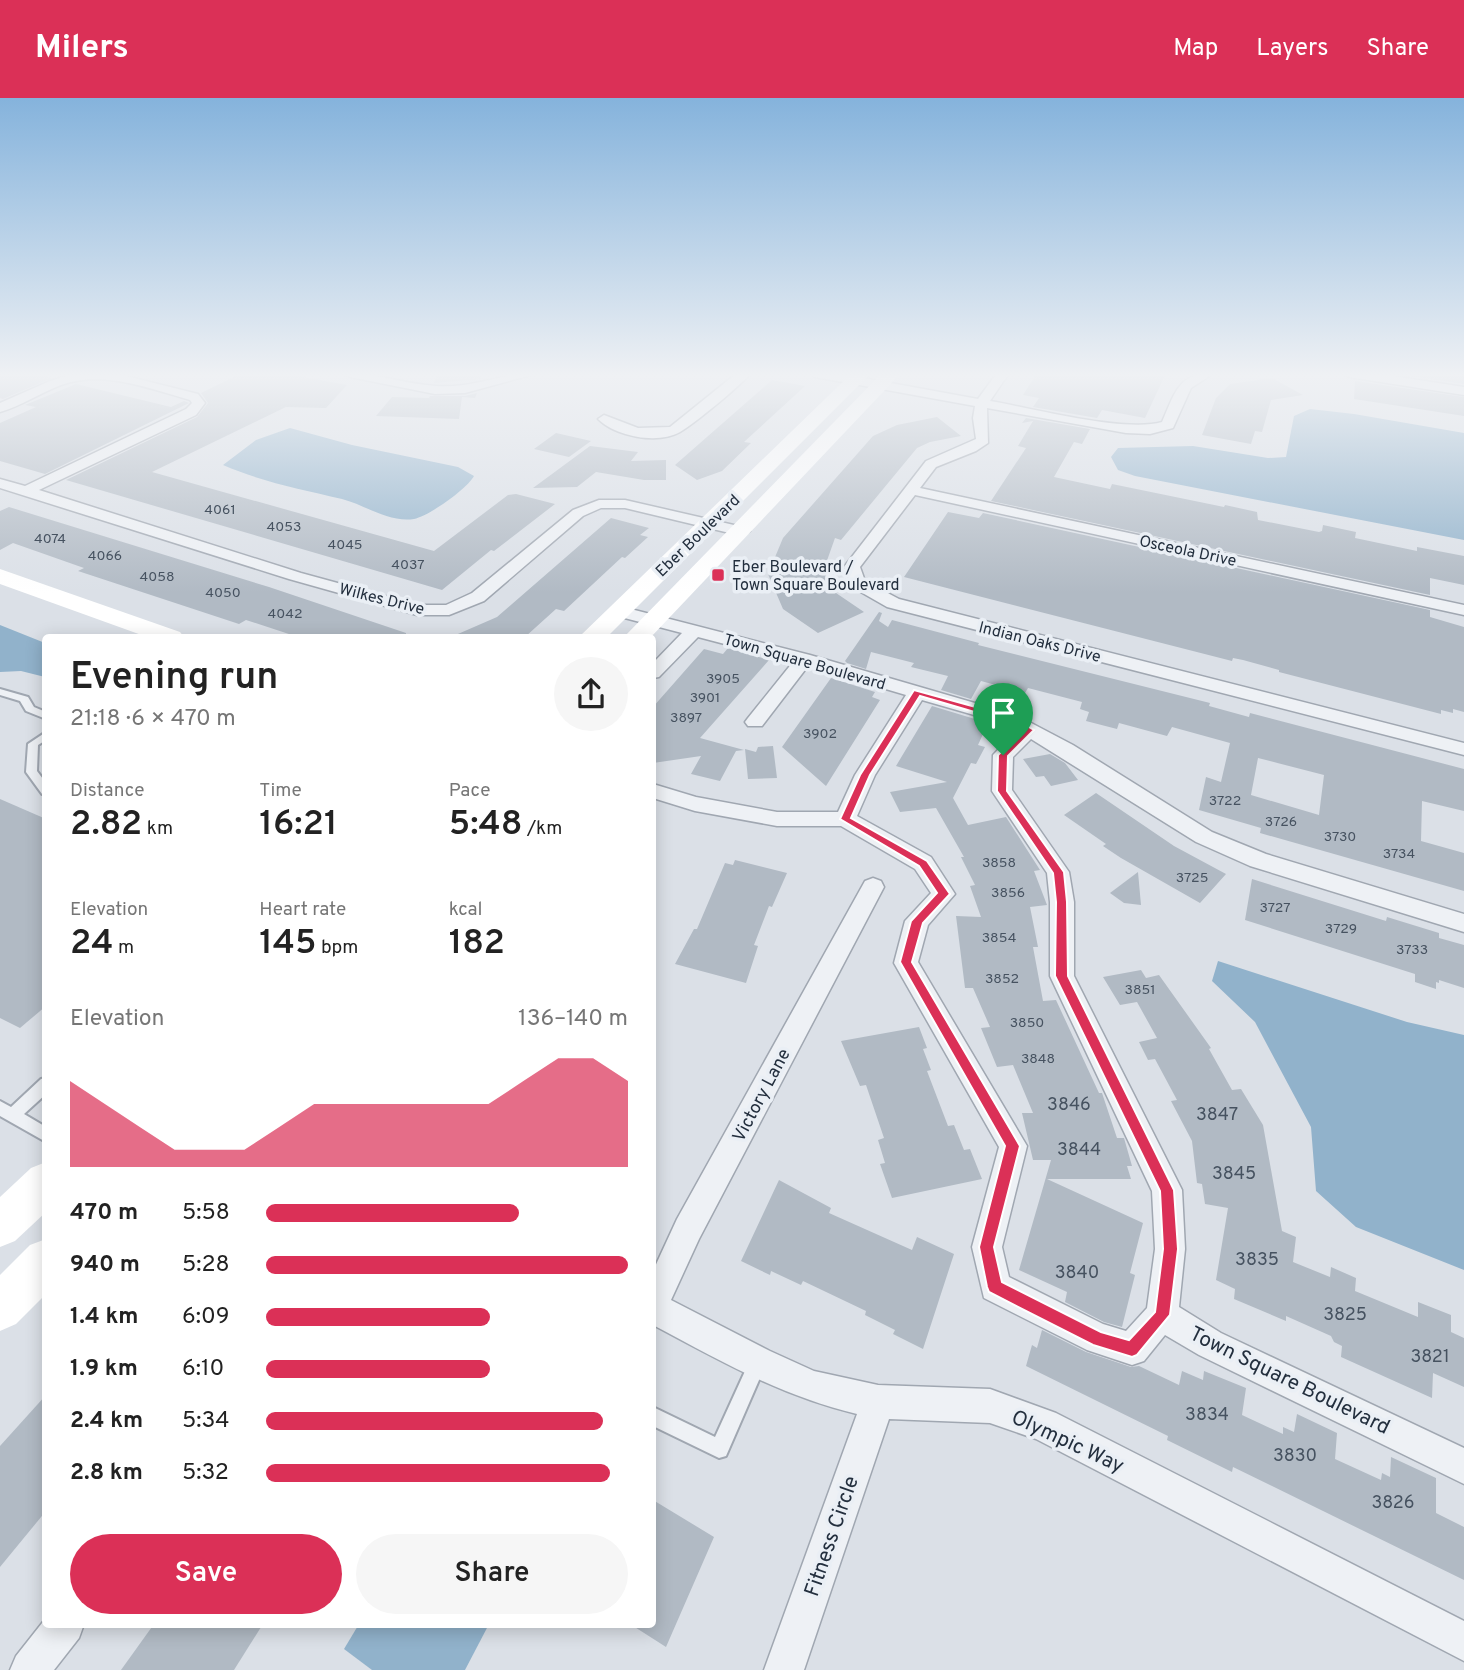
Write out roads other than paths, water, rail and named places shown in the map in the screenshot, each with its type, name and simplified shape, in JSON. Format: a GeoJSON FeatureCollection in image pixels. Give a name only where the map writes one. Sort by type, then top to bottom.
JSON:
{"type":"FeatureCollection","features":[{"type":"Feature","properties":{"kind":"street"},"geometry":{"type":"LineString","coordinates":[[26,491],[119,446]]}},
{"type":"Feature","properties":{"kind":"street","name":"Eber Boulevard"},"geometry":{"type":"LineString","coordinates":[[595,634],[709,523],[796,446]]}},
{"type":"Feature","properties":{"kind":"street","name":"Eber Boulevard"},"geometry":{"type":"LineString","coordinates":[[645,628],[742,531],[815,446]]}},
{"type":"Feature","properties":{"kind":"street","name":"Indian Oaks Drive"},"geometry":{"type":"LineString","coordinates":[[976,446],[942,457],[931,464],[852,567],[858,584],[893,603],[1464,749]]}},
{"type":"Feature","properties":{"kind":"street","name":"Wilkes Drive"},"geometry":{"type":"LineString","coordinates":[[0,483],[295,576],[417,610],[449,610],[478,597],[578,513],[599,504],[625,504],[742,531]]}},
{"type":"Feature","properties":{"kind":"street","name":"Osceola Drive"},"geometry":{"type":"LineString","coordinates":[[911,490],[1464,610]]}},
{"type":"Feature","properties":{"kind":"street"},"geometry":{"type":"LineString","coordinates":[[0,576],[163,634]]}},
{"type":"Feature","properties":{"kind":"street"},"geometry":{"type":"LineString","coordinates":[[0,599],[98,634]]}},
{"type":"Feature","properties":{"kind":"street","name":"Town Square Boulevard"},"geometry":{"type":"LineString","coordinates":[[619,611],[645,628],[695,630],[1009,719],[1066,750],[1204,837],[1258,860],[1464,923]]}},
{"type":"Feature","properties":{"kind":"street"},"geometry":{"type":"LineString","coordinates":[[656,670],[695,630]]}},
{"type":"Feature","properties":{"kind":"street"},"geometry":{"type":"LineString","coordinates":[[755,722],[804,659]]}},
{"type":"Feature","properties":{"kind":"street"},"geometry":{"type":"LineString","coordinates":[[845,819],[865,775],[917,692]]}},
{"type":"Feature","properties":{"kind":"street"},"geometry":{"type":"LineString","coordinates":[[656,792],[695,804],[777,819],[845,819],[923,863],[944,894],[917,921],[906,962],[1013,1146],[987,1247],[995,1287],[1098,1339],[1132,1349],[1162,1315],[1170,1249],[1167,1190],[1062,976],[1062,902],[1058,872],[1002,791],[1003,755],[1029,730]]}},
{"type":"Feature","properties":{"kind":"street","name":"Victory Lane"},"geometry":{"type":"LineString","coordinates":[[656,1300],[688,1229],[873,887]]}},
{"type":"Feature","properties":{"kind":"street"},"geometry":{"type":"LineString","coordinates":[[0,1226],[42,1186]]}},
{"type":"Feature","properties":{"kind":"street"},"geometry":{"type":"LineString","coordinates":[[0,1308],[42,1265]]}},
{"type":"Feature","properties":{"kind":"street","name":"Olympic Way"},"geometry":{"type":"LineString","coordinates":[[656,1309],[758,1363],[813,1387],[878,1402],[990,1406],[1044,1425],[1464,1642]]}},
{"type":"Feature","properties":{"kind":"street","name":"Town Square Boulevard"},"geometry":{"type":"LineString","coordinates":[[1162,1315],[1210,1344],[1464,1466]]}},
{"type":"Feature","properties":{"kind":"street","name":"Fitness Circle"},"geometry":{"type":"LineString","coordinates":[[784,1670],[878,1402]]}},
{"type":"Feature","properties":{"kind":"street"},"geometry":{"type":"LineString","coordinates":[[30,1670],[62,1628]]}},
{"type":"Feature","properties":{"kind":"lane"},"geometry":{"type":"LineString","coordinates":[[0,692],[24,699],[30,709],[42,714]]}},
{"type":"Feature","properties":{"kind":"lane"},"geometry":{"type":"LineString","coordinates":[[42,738],[33,744],[30,772],[42,786]]}},
{"type":"Feature","properties":{"kind":"lane"},"geometry":{"type":"LineString","coordinates":[[42,1087],[6,1111],[42,1133]]}},
{"type":"Feature","properties":{"kind":"lane"},"geometry":{"type":"LineString","coordinates":[[656,1418],[719,1449],[758,1363]]}},
{"type":"Feature","properties":{"kind":"water"},"geometry":{"type":"Polygon","coordinates":[[[248,446],[359,446],[458,467],[474,476],[464,488],[438,508],[421,517],[405,520],[342,499],[267,481],[223,465],[248,446]]]}},
{"type":"Feature","properties":{"kind":"water"},"geometry":{"type":"Polygon","coordinates":[[[1195,446],[1268,458],[1286,457],[1288,446],[1464,446],[1464,540],[1135,476],[1118,470],[1111,457],[1118,448],[1195,446]]]}},
{"type":"Feature","properties":{"kind":"water"},"geometry":{"type":"Polygon","coordinates":[[[0,625],[42,642],[42,676],[21,671],[0,672],[0,625]]]}},
{"type":"Feature","properties":{"kind":"water"},"geometry":{"type":"Polygon","coordinates":[[[1218,961],[1407,1022],[1464,1035],[1464,1270],[1356,1227],[1316,1191],[1311,1127],[1255,1022],[1212,981],[1218,961]]]}},
{"type":"Feature","properties":{"kind":"water"},"geometry":{"type":"Polygon","coordinates":[[[357,1628],[487,1628],[465,1670],[372,1670],[344,1649],[357,1628]]]}},
{"type":"Feature","properties":{"kind":"place","name":"Eber Boulevard / Town Square Boulevard"},"geometry":{"type":"Point","coordinates":[718,575]}}]}
